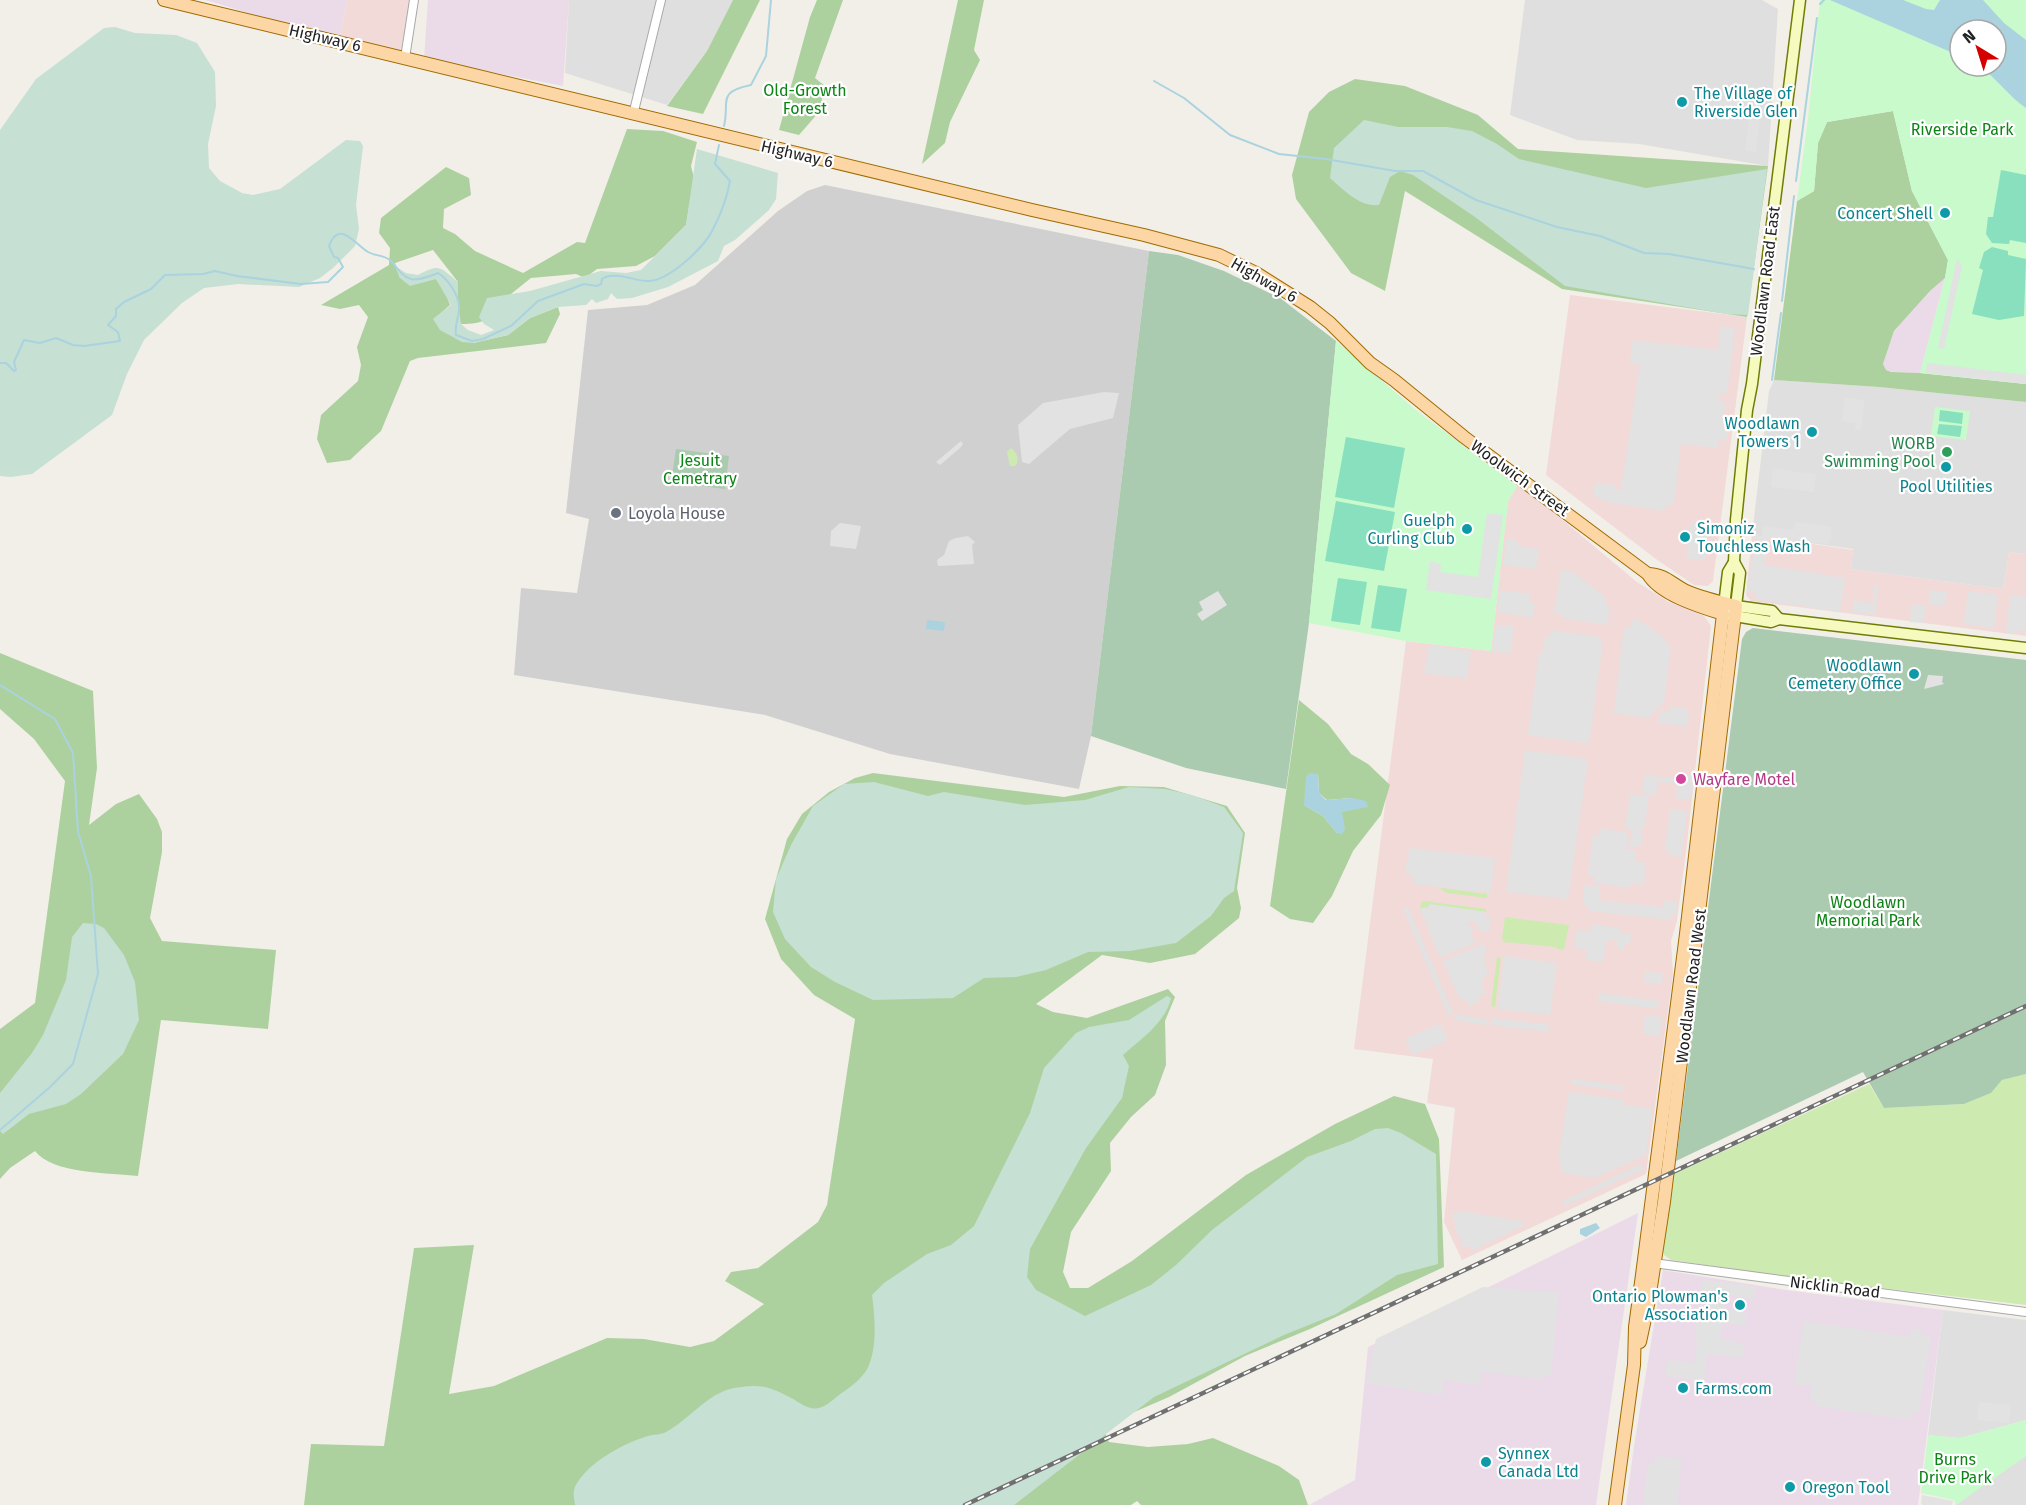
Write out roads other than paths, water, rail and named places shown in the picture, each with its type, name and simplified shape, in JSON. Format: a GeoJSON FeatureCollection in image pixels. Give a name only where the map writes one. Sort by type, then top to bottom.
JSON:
{"type":"FeatureCollection","features":[{"type":"Feature","properties":{"kind":"main road","name":"Highway 6"},"geometry":{"type":"LineString","coordinates":[[164,0],[633,115],[1144,235],[1219,255],[1256,273],[1310,307],[1330,323],[1370,363],[1394,380]]}},
{"type":"Feature","properties":{"kind":"main road","name":"Woodlawn Road East"},"geometry":{"type":"LineString","coordinates":[[1730,610],[1728,572],[1734,562],[1747,410],[1800,0]]}},
{"type":"Feature","properties":{"kind":"main road","name":"Woolwich Street"},"geometry":{"type":"LineString","coordinates":[[1394,380],[1464,437],[1648,574],[1654,582],[1680,599],[1771,621],[1779,619],[2026,648]]}},
{"type":"Feature","properties":{"kind":"main road","name":"Woodlawn Road West"},"geometry":{"type":"LineString","coordinates":[[1615,1505],[1634,1365],[1635,1327],[1649,1262],[1687,927],[1730,610]]}},
{"type":"Feature","properties":{"kind":"street"},"geometry":{"type":"LineString","coordinates":[[405,58],[414,0]]}},
{"type":"Feature","properties":{"kind":"street"},"geometry":{"type":"LineString","coordinates":[[633,115],[661,0]]}},
{"type":"Feature","properties":{"kind":"street","name":"Nicklin Road"},"geometry":{"type":"LineString","coordinates":[[1649,1262],[2026,1312]]}},
{"type":"Feature","properties":{"kind":"water"},"geometry":{"type":"Polygon","coordinates":[[[1830,0],[1903,0],[1934,10],[1940,0],[1983,0],[1999,18],[1948,18],[1948,51],[1830,0]]]}},
{"type":"Feature","properties":{"kind":"water"},"geometry":{"type":"Polygon","coordinates":[[[2008,26],[2026,40],[2026,108],[1993,78],[2008,78],[2008,26]]]}},
{"type":"Feature","properties":{"kind":"water"},"geometry":{"type":"Polygon","coordinates":[[[927,620],[945,622],[944,631],[926,629],[927,620]]]}},
{"type":"Feature","properties":{"kind":"water"},"geometry":{"type":"Polygon","coordinates":[[[1310,773],[1318,774],[1319,793],[1326,800],[1352,798],[1366,801],[1368,807],[1342,812],[1345,829],[1342,834],[1337,833],[1323,816],[1304,805],[1306,777],[1310,773]]]}},
{"type":"Feature","properties":{"kind":"water"},"geometry":{"type":"Polygon","coordinates":[[[1596,1223],[1600,1228],[1586,1237],[1580,1234],[1580,1229],[1596,1223]]]}},
{"type":"Feature","properties":{"kind":"waterway"},"geometry":{"type":"LineString","coordinates":[[724,126],[729,95],[733,91],[751,85],[766,56],[771,0]]}},
{"type":"Feature","properties":{"kind":"waterway"},"geometry":{"type":"LineString","coordinates":[[1820,4],[1824,0]]}},
{"type":"Feature","properties":{"kind":"waterway"},"geometry":{"type":"LineString","coordinates":[[1796,181],[1817,18]]}},
{"type":"Feature","properties":{"kind":"waterway"},"geometry":{"type":"LineString","coordinates":[[1154,81],[1184,98],[1230,135],[1279,154],[1326,159],[1395,171],[1423,171],[1476,200],[1557,227],[1600,236],[1644,253],[1669,254],[1754,269]]}},
{"type":"Feature","properties":{"kind":"waterway"},"geometry":{"type":"LineString","coordinates":[[0,363],[6,363],[14,371],[16,370],[14,362],[24,340],[40,343],[56,338],[73,345],[84,346],[120,341],[118,332],[108,325],[116,316],[116,309],[124,302],[151,289],[165,275],[203,274],[215,271],[301,284],[328,282],[343,267],[338,258],[334,257],[329,246],[337,234],[353,239],[368,252],[388,258],[408,278],[424,278],[438,273],[452,287],[457,297],[459,310],[456,335],[472,341],[483,339],[511,326],[538,301],[584,284],[597,286],[601,284],[602,279],[612,276],[646,281],[655,280],[684,263],[709,236],[719,218],[725,200],[730,181],[715,164],[719,145]]}},
{"type":"Feature","properties":{"kind":"waterway"},"geometry":{"type":"LineString","coordinates":[[1782,301],[1794,196]]}},
{"type":"Feature","properties":{"kind":"waterway"},"geometry":{"type":"LineString","coordinates":[[1772,380],[1781,313]]}},
{"type":"Feature","properties":{"kind":"waterway"},"geometry":{"type":"LineString","coordinates":[[0,685],[55,719],[73,753],[78,832],[91,876],[98,974],[73,1064],[0,1130]]}},
{"type":"Feature","properties":{"kind":"railway"},"geometry":{"type":"LineString","coordinates":[[965,1505],[2026,1006]]}},
{"type":"Feature","properties":{"kind":"place","name":"The Village of Riverside Glen"},"geometry":{"type":"Point","coordinates":[1682,102]}},
{"type":"Feature","properties":{"kind":"place","name":"Concert Shell"},"geometry":{"type":"Point","coordinates":[1945,213]}},
{"type":"Feature","properties":{"kind":"place","name":"Woodlawn Towers 1"},"geometry":{"type":"Point","coordinates":[1812,432]}},
{"type":"Feature","properties":{"kind":"place","name":"WORB Swimming Pool"},"geometry":{"type":"Point","coordinates":[1947,452]}},
{"type":"Feature","properties":{"kind":"place","name":"Pool Utilities"},"geometry":{"type":"Point","coordinates":[1946,467]}},
{"type":"Feature","properties":{"kind":"place","name":"Loyola House"},"geometry":{"type":"Point","coordinates":[616,513]}},
{"type":"Feature","properties":{"kind":"place","name":"Guelph Curling Club"},"geometry":{"type":"Point","coordinates":[1467,529]}},
{"type":"Feature","properties":{"kind":"place","name":"Simoniz Touchless Wash"},"geometry":{"type":"Point","coordinates":[1685,537]}},
{"type":"Feature","properties":{"kind":"place","name":"Woodlawn Cemetery Office"},"geometry":{"type":"Point","coordinates":[1914,674]}},
{"type":"Feature","properties":{"kind":"place","name":"Wayfare Motel"},"geometry":{"type":"Point","coordinates":[1681,779]}},
{"type":"Feature","properties":{"kind":"place","name":"Ontario Plowman's Association"},"geometry":{"type":"Point","coordinates":[1740,1305]}},
{"type":"Feature","properties":{"kind":"place","name":"Farms.com"},"geometry":{"type":"Point","coordinates":[1683,1388]}},
{"type":"Feature","properties":{"kind":"place","name":"Synnex Canada Ltd"},"geometry":{"type":"Point","coordinates":[1486,1462]}},
{"type":"Feature","properties":{"kind":"place","name":"Oregon Tool"},"geometry":{"type":"Point","coordinates":[1790,1487]}},
{"type":"Feature","properties":{"kind":"park label","name":"Old-Growth Forest"},"geometry":{"type":"Point","coordinates":[805,99]}},
{"type":"Feature","properties":{"kind":"park label","name":"Riverside Park"},"geometry":{"type":"Point","coordinates":[1962,129]}},
{"type":"Feature","properties":{"kind":"park label","name":"Jesuit Cemetrary"},"geometry":{"type":"Point","coordinates":[700,469]}},
{"type":"Feature","properties":{"kind":"park label","name":"Woodlawn Memorial Park"},"geometry":{"type":"Point","coordinates":[1868,911]}},
{"type":"Feature","properties":{"kind":"park label","name":"Burns Drive Park"},"geometry":{"type":"Point","coordinates":[1955,1468]}}]}
